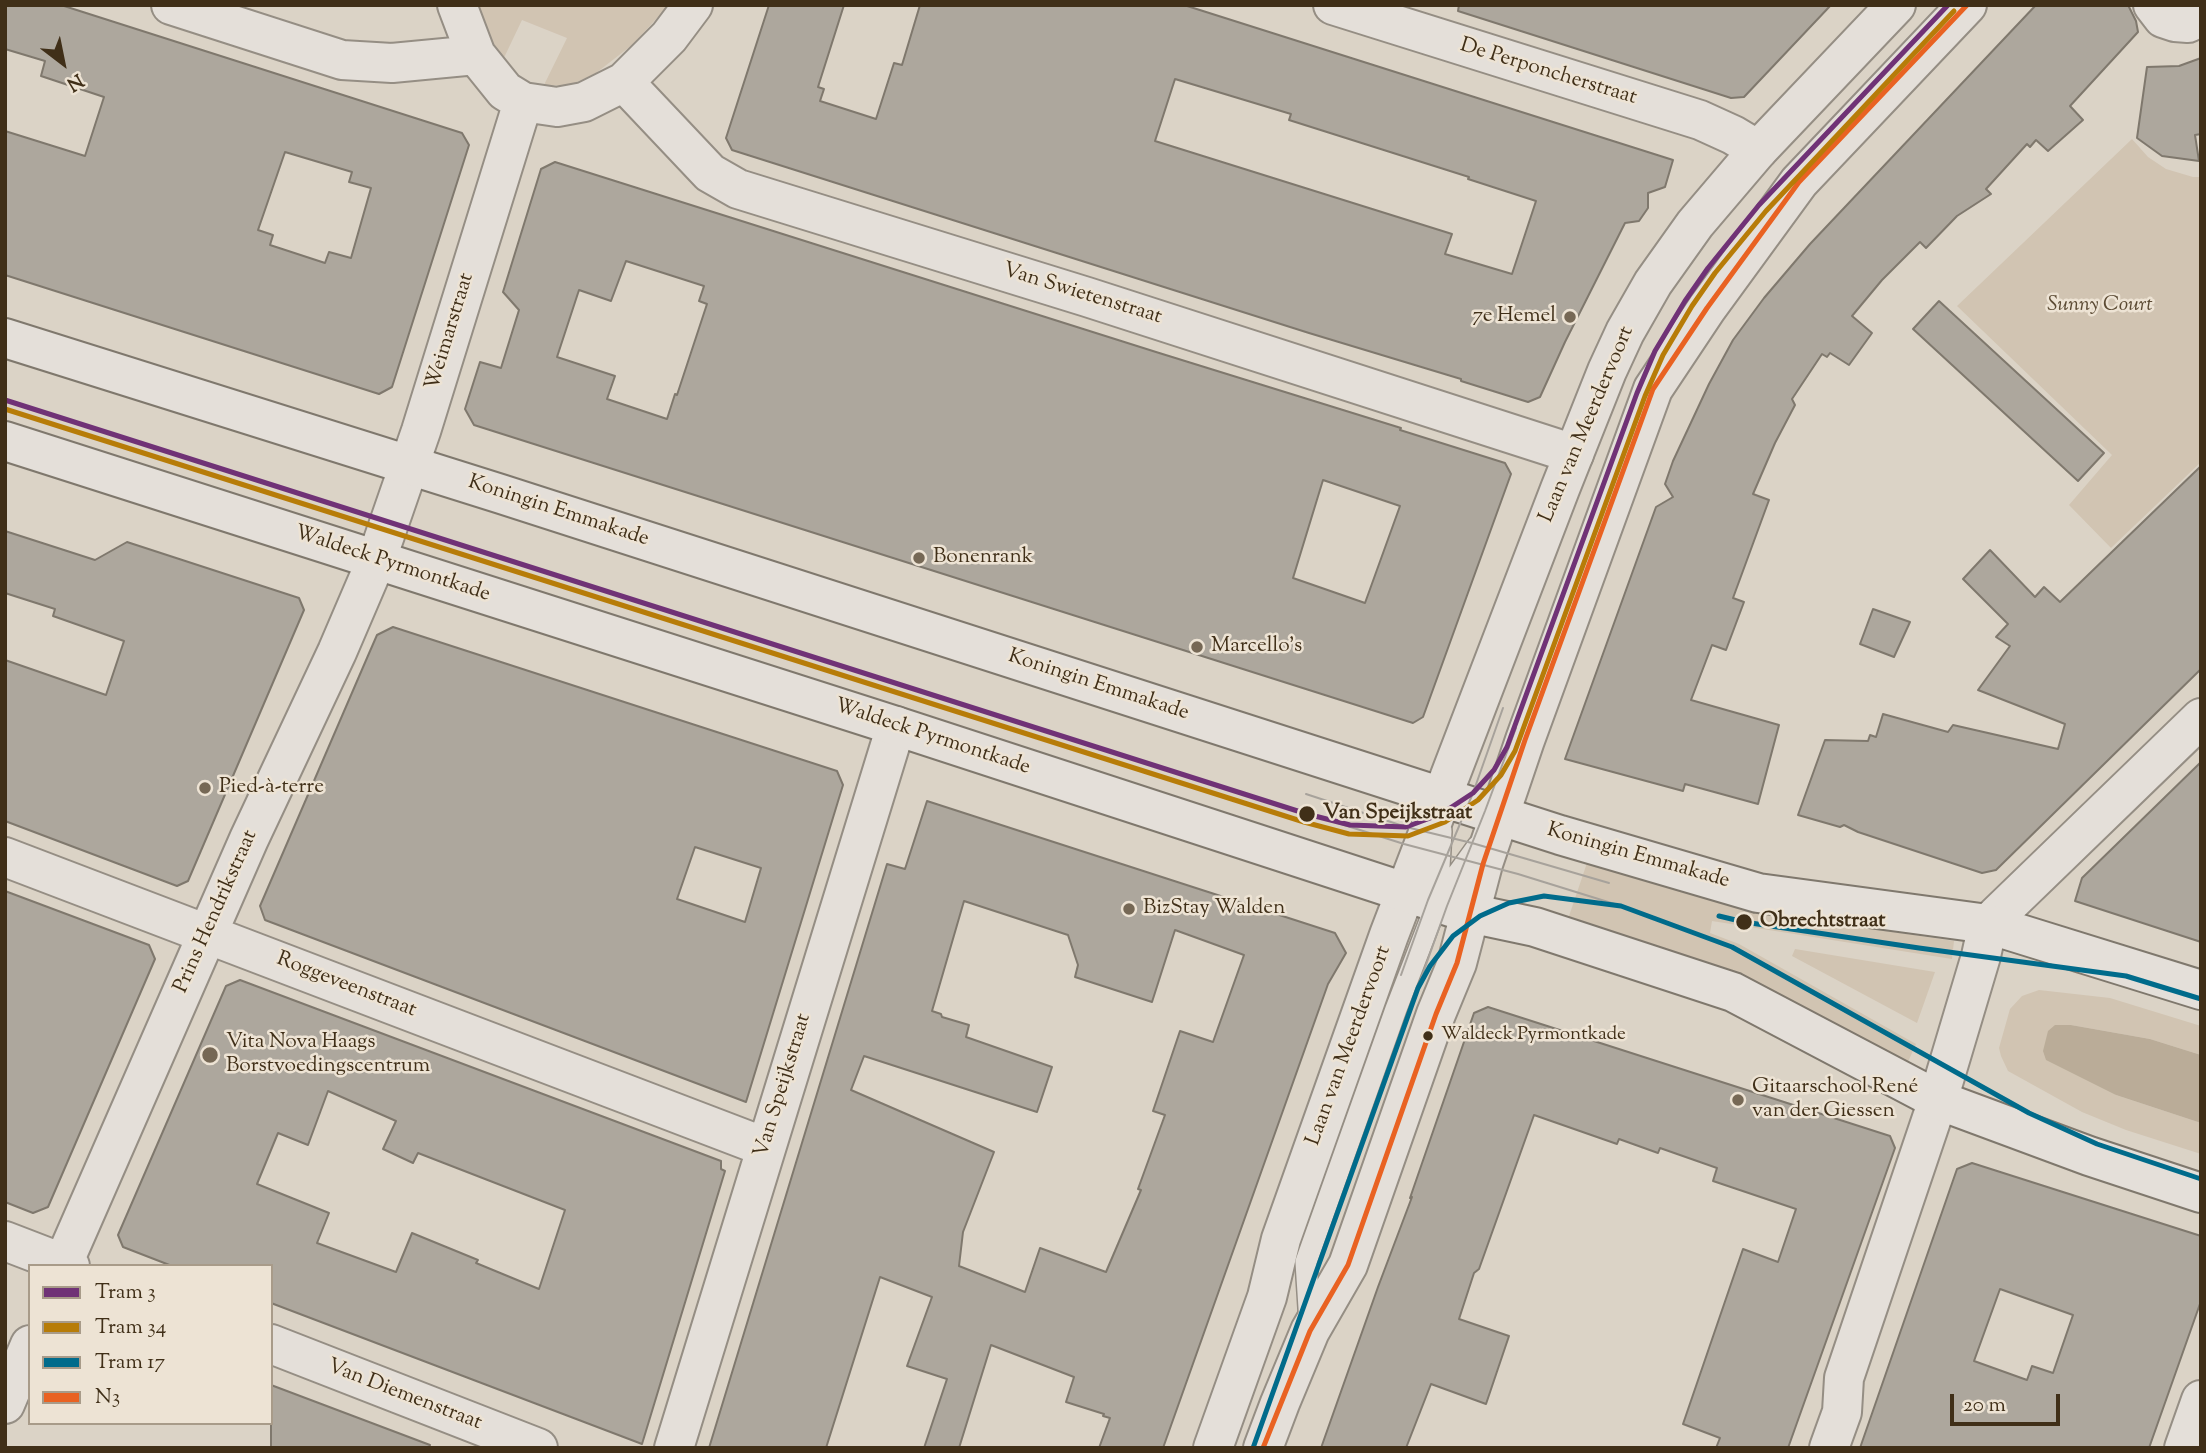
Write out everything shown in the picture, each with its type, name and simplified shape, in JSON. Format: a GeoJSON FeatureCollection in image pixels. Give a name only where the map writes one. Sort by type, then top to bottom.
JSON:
{"type":"FeatureCollection","features":[{"type":"Feature","properties":{"kind":"street"},"geometry":{"type":"LineString","coordinates":[[171,5],[342,60],[392,64],[476,55]]}},
{"type":"Feature","properties":{"kind":"street"},"geometry":{"type":"LineString","coordinates":[[457,5],[476,55],[505,91],[523,102],[557,107],[584,102],[624,82],[668,37],[693,5]]}},
{"type":"Feature","properties":{"kind":"street","name":"De Perponcherstraat"},"geometry":{"type":"LineString","coordinates":[[1333,5],[1700,120],[1758,149]]}},
{"type":"Feature","properties":{"kind":"street","name":"Laan van Meerdervoort"},"geometry":{"type":"LineString","coordinates":[[1263,1448],[1310,1331],[1348,1265],[1436,1014],[1457,963],[1438,903],[1442,798],[1607,370],[1653,283],[1695,224],[1758,149],[1896,5]]}},
{"type":"Feature","properties":{"kind":"street","name":"Laan van Meerdervoort"},"geometry":{"type":"LineString","coordinates":[[1213,1448],[1267,1297],[1281,1239],[1389,934],[1438,903],[1486,856],[1525,740],[1653,388],[1707,307],[1799,182],[1967,5]]}},
{"type":"Feature","properties":{"kind":"street"},"geometry":{"type":"LineString","coordinates":[[2153,5],[2163,18],[2175,22],[2188,23],[2201,16]]}},
{"type":"Feature","properties":{"kind":"street","name":"Van Swietenstraat"},"geometry":{"type":"LineString","coordinates":[[624,82],[710,173],[738,188],[1126,309],[1574,454]]}},
{"type":"Feature","properties":{"kind":"street","name":"Weimarstraat"},"geometry":{"type":"LineString","coordinates":[[376,561],[523,102]]}},
{"type":"Feature","properties":{"kind":"street","name":"Koningin Emmakade"},"geometry":{"type":"LineString","coordinates":[[5,338],[409,464],[1500,816],[1758,892],[1988,924],[2201,990]]}},
{"type":"Feature","properties":{"kind":"street","name":"Waldeck Pyrmontkade"},"geometry":{"type":"LineString","coordinates":[[5,441],[896,726],[1438,903],[1535,927],[1732,992],[1938,1100],[2089,1156],[2201,1193]]}},
{"type":"Feature","properties":{"kind":"street","name":"Prins Hendrikstraat"},"geometry":{"type":"LineString","coordinates":[[65,1264],[207,933],[342,641],[376,561]]}},
{"type":"Feature","properties":{"kind":"street"},"geometry":{"type":"LineString","coordinates":[[1829,1448],[1842,1412],[1844,1378],[1938,1100],[1988,924],[2201,718]]}},
{"type":"Feature","properties":{"kind":"street","name":"Van Speijkstraat"},"geometry":{"type":"LineString","coordinates":[[674,1448],[896,726]]}},
{"type":"Feature","properties":{"kind":"street","name":"Roggeveenstraat"},"geometry":{"type":"LineString","coordinates":[[5,857],[765,1147]]}},
{"type":"Feature","properties":{"kind":"street"},"geometry":{"type":"LineString","coordinates":[[5,1241],[62,1264]]}},
{"type":"Feature","properties":{"kind":"street","name":"Van Diemenstraat"},"geometry":{"type":"LineString","coordinates":[[273,1345],[538,1448]]}},
{"type":"Feature","properties":{"kind":"street"},"geometry":{"type":"LineString","coordinates":[[5,1404],[28,1350]]}},
{"type":"Feature","properties":{"kind":"street"},"geometry":{"type":"LineString","coordinates":[[2184,1448],[2201,1400]]}},
{"type":"Feature","properties":{"kind":"lane","name":"Laan van Meerdervoort"},"geometry":{"type":"LineString","coordinates":[[1310,1331],[1306,1262],[1396,1009],[1438,903]]}},
{"type":"Feature","properties":{"kind":"lane","name":"Laan van Meerdervoort"},"geometry":{"type":"LineString","coordinates":[[1267,1297],[1306,1262]]}},
{"type":"Feature","properties":{"kind":"green space"},"geometry":{"type":"Polygon","coordinates":[[[466,5],[669,5],[632,45],[596,73],[568,86],[544,85],[567,38],[522,20],[501,64],[466,5]]]}},
{"type":"Feature","properties":{"kind":"green space","name":"Sunny Court"},"geometry":{"type":"Polygon","coordinates":[[[2132,139],[2148,157],[2166,169],[2201,177],[2201,462],[2111,548],[2069,505],[2112,455],[1957,306],[2132,139]]]}},
{"type":"Feature","properties":{"kind":"green space"},"geometry":{"type":"Polygon","coordinates":[[[1588,860],[1740,909],[1954,941],[1952,959],[1712,921],[1710,933],[1739,944],[1916,1044],[1907,1064],[1728,969],[1568,919],[1588,860]]]}},
{"type":"Feature","properties":{"kind":"green space"},"geometry":{"type":"Polygon","coordinates":[[[1795,949],[1935,972],[1917,1023],[1792,956],[1795,949]]]}},
{"type":"Feature","properties":{"kind":"green space"},"geometry":{"type":"Polygon","coordinates":[[[2039,990],[2110,998],[2201,1026],[2201,1055],[2150,1039],[2071,1025],[2055,1025],[2116,1095],[2201,1123],[2201,1154],[2126,1130],[2082,1112],[2008,1071],[1999,1048],[2010,1009],[2022,996],[2039,990]]]}},
{"type":"Feature","properties":{"kind":"shaded area"},"geometry":{"type":"Polygon","coordinates":[[[2055,1025],[2071,1025],[2150,1039],[2201,1055],[2201,1123],[2116,1095],[2046,1060],[2043,1051],[2048,1031],[2055,1025]]]}},
{"type":"Feature","properties":{"kind":"building"},"geometry":{"type":"Polygon","coordinates":[[[5,5],[61,5],[462,133],[469,145],[392,387],[379,394],[5,275],[5,131],[85,156],[104,97],[41,76],[45,61],[5,49],[5,5]],[[285,152],[258,230],[273,235],[270,245],[325,263],[329,252],[351,258],[371,188],[349,182],[352,172],[285,152]]]}},
{"type":"Feature","properties":{"kind":"building"},"geometry":{"type":"Polygon","coordinates":[[[769,5],[844,5],[818,87],[824,89],[820,101],[876,119],[894,63],[902,65],[920,5],[1184,5],[1673,160],[1665,187],[1648,193],[1648,208],[1639,221],[1625,223],[1540,397],[1528,402],[732,150],[726,138],[769,5]],[[1175,79],[1155,141],[1452,234],[1445,254],[1512,274],[1536,201],[1289,120],[1291,114],[1175,79]]]}},
{"type":"Feature","properties":{"kind":"building"},"geometry":{"type":"Polygon","coordinates":[[[1459,5],[1831,5],[1744,97],[1731,98],[1458,11],[1459,5]]]}},
{"type":"Feature","properties":{"kind":"building"},"geometry":{"type":"Polygon","coordinates":[[[2036,5],[2128,5],[2138,32],[2070,106],[2083,120],[2048,151],[2036,140],[2030,147],[2027,144],[1986,189],[1991,194],[1957,216],[1926,248],[1920,242],[1882,280],[1852,316],[1872,333],[1849,365],[1830,353],[1827,357],[1822,354],[1792,399],[1795,405],[1753,494],[1769,500],[1733,598],[1744,602],[1726,650],[1712,645],[1691,700],[1779,725],[1758,804],[1685,784],[1683,791],[1565,759],[1656,507],[1673,497],[1665,484],[1673,461],[1733,340],[1810,244],[2036,5]]]}},
{"type":"Feature","properties":{"kind":"building"},"geometry":{"type":"Polygon","coordinates":[[[2201,58],[2201,134],[2195,135],[2199,161],[2162,156],[2137,138],[2147,67],[2179,66],[2201,58]]]}},
{"type":"Feature","properties":{"kind":"building"},"geometry":{"type":"Polygon","coordinates":[[[555,162],[1505,463],[1511,474],[1423,717],[1413,723],[474,425],[465,409],[480,362],[501,368],[519,310],[503,292],[541,169],[555,162]],[[626,261],[611,301],[579,290],[557,357],[615,376],[607,399],[667,419],[707,304],[699,301],[704,286],[626,261]],[[1323,480],[1293,578],[1365,603],[1400,506],[1323,480]]]}},
{"type":"Feature","properties":{"kind":"building"},"geometry":{"type":"Polygon","coordinates":[[[1939,301],[2104,453],[2078,481],[1913,329],[1939,301]]]}},
{"type":"Feature","properties":{"kind":"building"},"geometry":{"type":"Polygon","coordinates":[[[2201,466],[2201,669],[1996,870],[1982,873],[1844,825],[1840,827],[1798,815],[1825,740],[1868,741],[1870,735],[1876,737],[1883,714],[1948,732],[1953,725],[2058,749],[2065,724],[1978,690],[2010,646],[1996,637],[2008,624],[1963,579],[1990,550],[2035,597],[2044,587],[2060,602],[2201,466]]]}},
{"type":"Feature","properties":{"kind":"building"},"geometry":{"type":"Polygon","coordinates":[[[5,531],[95,560],[127,542],[299,598],[304,610],[188,881],[177,886],[5,821],[5,660],[106,695],[124,641],[53,616],[55,609],[5,593],[5,531]]]}},
{"type":"Feature","properties":{"kind":"building"},"geometry":{"type":"Polygon","coordinates":[[[1873,609],[1910,622],[1894,657],[1860,644],[1873,609]]]}},
{"type":"Feature","properties":{"kind":"building"},"geometry":{"type":"Polygon","coordinates":[[[393,627],[837,771],[843,785],[746,1102],[265,920],[260,906],[377,635],[393,627]],[[695,847],[677,899],[745,922],[761,868],[695,847]]]}},
{"type":"Feature","properties":{"kind":"building"},"geometry":{"type":"Polygon","coordinates":[[[2201,762],[2201,942],[2075,901],[2082,878],[2201,762]]]}},
{"type":"Feature","properties":{"kind":"building"},"geometry":{"type":"Polygon","coordinates":[[[927,801],[1335,933],[1346,953],[1328,984],[1163,1448],[1099,1448],[1110,1418],[1066,1402],[1074,1377],[991,1345],[959,1448],[924,1448],[947,1379],[907,1366],[932,1297],[880,1277],[826,1448],[709,1448],[887,864],[905,869],[927,801]],[[964,901],[932,1011],[969,1025],[966,1037],[1052,1067],[1037,1112],[864,1056],[851,1090],[994,1152],[963,1232],[959,1266],[1025,1292],[1040,1248],[1106,1272],[1141,1190],[1138,1189],[1165,1115],[1153,1111],[1180,1031],[1213,1042],[1244,955],[1175,930],[1152,1002],[1075,977],[1078,965],[1068,935],[964,901]]]}},
{"type":"Feature","properties":{"kind":"building"},"geometry":{"type":"Polygon","coordinates":[[[5,891],[149,945],[155,959],[48,1207],[33,1213],[5,1202],[5,891]]]}},
{"type":"Feature","properties":{"kind":"building"},"geometry":{"type":"Polygon","coordinates":[[[240,980],[721,1161],[721,1169],[725,1171],[642,1444],[273,1304],[273,1264],[167,1264],[123,1247],[118,1235],[226,986],[240,980]],[[328,1091],[308,1145],[278,1133],[257,1184],[329,1213],[317,1243],[396,1272],[412,1233],[539,1289],[565,1210],[418,1153],[413,1163],[383,1149],[396,1121],[328,1091]]]}},
{"type":"Feature","properties":{"kind":"building"},"geometry":{"type":"Polygon","coordinates":[[[1488,1007],[1890,1136],[1895,1148],[1788,1448],[1716,1448],[1720,1438],[1683,1424],[1743,1249],[1778,1262],[1796,1209],[1713,1181],[1717,1168],[1660,1148],[1658,1153],[1619,1139],[1617,1144],[1534,1115],[1459,1319],[1509,1336],[1486,1404],[1431,1384],[1406,1448],[1321,1448],[1412,1197],[1410,1198],[1474,1013],[1488,1007]]]}},
{"type":"Feature","properties":{"kind":"building"},"geometry":{"type":"Polygon","coordinates":[[[1972,1163],[2201,1236],[2201,1301],[2149,1448],[1860,1448],[1957,1169],[1972,1163]],[[2000,1289],[1974,1361],[2027,1380],[2032,1366],[2053,1373],[2073,1315],[2000,1289]]]}},
{"type":"Feature","properties":{"kind":"building"},"geometry":{"type":"Polygon","coordinates":[[[273,1386],[430,1445],[429,1448],[271,1448],[273,1386]]]}},
{"type":"Feature","properties":{"kind":"tram line","name":"3"},"geometry":{"type":"LineString","coordinates":[[5,400],[1307,814],[1350,825],[1406,827],[1441,814],[1473,793],[1494,770],[1507,747],[1637,393],[1655,351],[1685,301],[1759,205],[1948,5]]}},
{"type":"Feature","properties":{"kind":"tram line","name":"34"},"geometry":{"type":"LineString","coordinates":[[5,409],[1304,822],[1349,834],[1408,836],[1445,822],[1478,800],[1501,775],[1515,751],[1645,396],[1663,355],[1692,306],[1715,273],[1766,211],[1954,11]]}},
{"type":"Feature","properties":{"kind":"tram line"},"geometry":{"type":"LineString","coordinates":[[1401,975],[1428,900],[1473,793],[1503,708]]}},
{"type":"Feature","properties":{"kind":"tram line"},"geometry":{"type":"LineString","coordinates":[[1413,1001],[1516,728]]}},
{"type":"Feature","properties":{"kind":"tram line"},"geometry":{"type":"LineString","coordinates":[[1306,794],[1406,827],[1472,843],[1609,883]]}},
{"type":"Feature","properties":{"kind":"tram line"},"geometry":{"type":"LineString","coordinates":[[1319,817],[1621,906]]}},
{"type":"Feature","properties":{"kind":"tram line","name":"17"},"geometry":{"type":"LineString","coordinates":[[1253,1448],[1418,988],[1430,966],[1453,936],[1480,916],[1509,903],[1544,896],[1621,906],[1732,947],[2029,1113],[2097,1144],[2201,1179]]}},
{"type":"Feature","properties":{"kind":"tram line","name":"17"},"geometry":{"type":"LineString","coordinates":[[1719,916],[1919,948],[2126,976],[2201,999]]}},
{"type":"Feature","properties":{"kind":"transit line","name":"N3"},"geometry":{"type":"LineString","coordinates":[[1263,1448],[1310,1331],[1348,1265],[1436,1014],[1457,963],[1483,864],[1525,740],[1653,389],[1707,308],[1799,182],[1967,5]]}},
{"type":"Feature","properties":{"kind":"place","name":"7e Hemel"},"geometry":{"type":"Point","coordinates":[1570,317]}},
{"type":"Feature","properties":{"kind":"place","name":"Bonenrank"},"geometry":{"type":"Point","coordinates":[919,558]}},
{"type":"Feature","properties":{"kind":"place","name":"Marcello's"},"geometry":{"type":"Point","coordinates":[1197,647]}},
{"type":"Feature","properties":{"kind":"place","name":"Pied-à-terre"},"geometry":{"type":"Point","coordinates":[205,788]}},
{"type":"Feature","properties":{"kind":"place","name":"Van Speijkstraat"},"geometry":{"type":"Point","coordinates":[1307,814]}},
{"type":"Feature","properties":{"kind":"place","name":"BizStay Walden"},"geometry":{"type":"Point","coordinates":[1129,909]}},
{"type":"Feature","properties":{"kind":"place","name":"Obrechtstraat"},"geometry":{"type":"Point","coordinates":[1744,922]}},
{"type":"Feature","properties":{"kind":"place","name":"Waldeck Pyrmontkade"},"geometry":{"type":"Point","coordinates":[1428,1036]}},
{"type":"Feature","properties":{"kind":"place","name":"Vita Nova Haags Borstvoedingscentrum"},"geometry":{"type":"Point","coordinates":[210,1055]}},
{"type":"Feature","properties":{"kind":"place","name":"Gitaarschool René van der Giessen"},"geometry":{"type":"Point","coordinates":[1738,1100]}}]}
